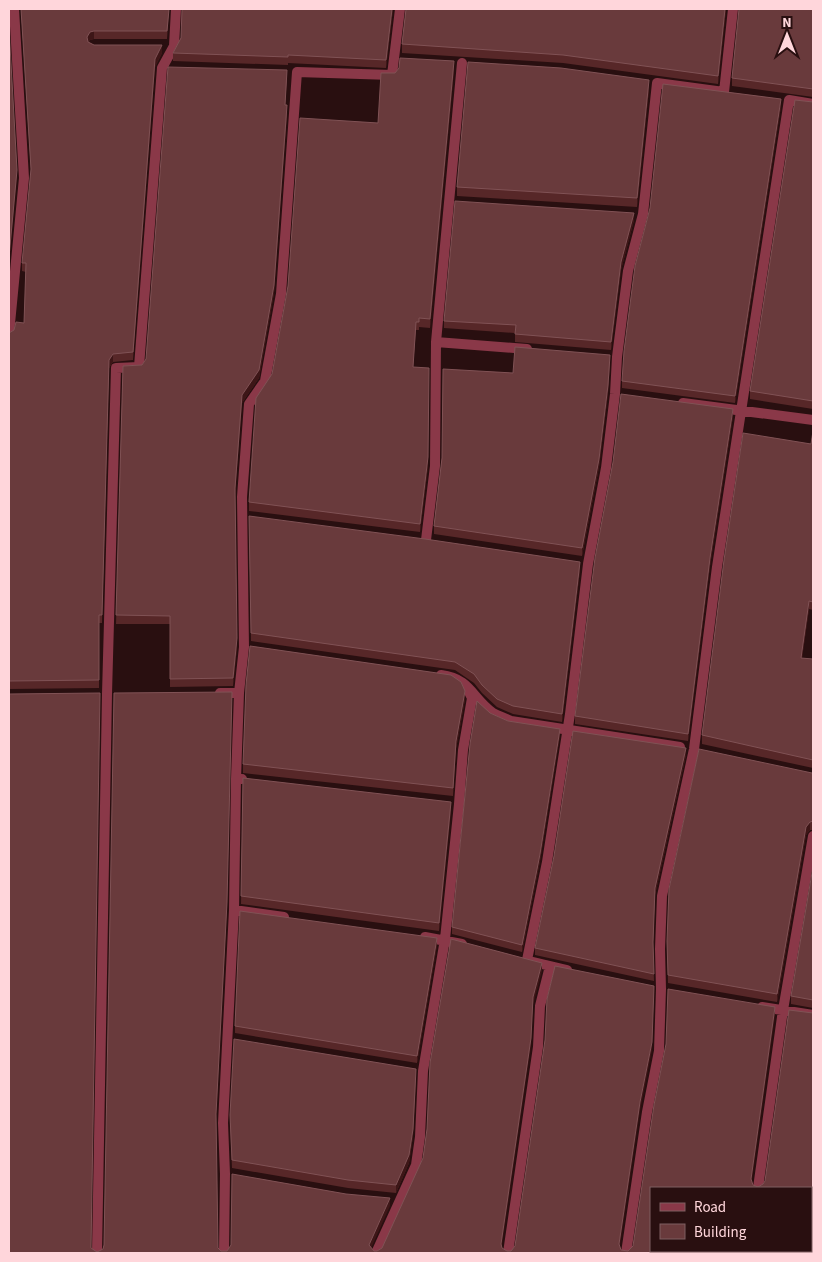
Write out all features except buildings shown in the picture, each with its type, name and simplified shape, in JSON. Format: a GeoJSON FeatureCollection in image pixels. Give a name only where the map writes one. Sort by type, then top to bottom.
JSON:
{"type":"FeatureCollection","features":[{"type":"Feature","properties":{"kind":"street"},"geometry":{"type":"LineString","coordinates":[[9,334],[24,178],[14,9]]}},
{"type":"Feature","properties":{"kind":"street"},"geometry":{"type":"LineString","coordinates":[[97,1253],[107,694],[116,368],[139,367],[169,46],[176,9]]}},
{"type":"Feature","properties":{"kind":"street"},"geometry":{"type":"LineString","coordinates":[[224,1253],[230,1175],[223,1123],[233,1039],[236,779],[239,693],[249,647],[248,517],[242,497],[249,404],[265,382],[281,294],[292,72],[392,74],[399,59],[400,9]]}},
{"type":"Feature","properties":{"kind":"street"},"geometry":{"type":"LineString","coordinates":[[578,972],[522,959],[547,862],[566,729],[570,714],[583,563],[606,468],[620,395],[613,357],[638,214],[652,82],[729,93],[733,9]]}},
{"type":"Feature","properties":{"kind":"street"},"geometry":{"type":"LineString","coordinates":[[426,540],[435,466],[436,342],[453,203],[462,63]]}},
{"type":"Feature","properties":{"kind":"street"},"geometry":{"type":"LineString","coordinates":[[626,1253],[659,1051],[662,896],[698,750],[717,567],[784,100],[813,104]]}},
{"type":"Feature","properties":{"kind":"street"},"geometry":{"type":"LineString","coordinates":[[436,342],[537,349]]}},
{"type":"Feature","properties":{"kind":"street"},"geometry":{"type":"LineString","coordinates":[[673,401],[813,420]]}},
{"type":"Feature","properties":{"kind":"street"},"geometry":{"type":"LineString","coordinates":[[435,674],[454,677],[470,688],[476,698],[493,713],[511,721],[698,750]]}},
{"type":"Feature","properties":{"kind":"street"},"geometry":{"type":"LineString","coordinates":[[376,1253],[397,1200],[416,1165],[420,1137],[418,1070],[445,939],[454,804],[472,698],[466,685]]}},
{"type":"Feature","properties":{"kind":"street"},"geometry":{"type":"LineString","coordinates":[[211,693],[239,693]]}},
{"type":"Feature","properties":{"kind":"street"},"geometry":{"type":"LineString","coordinates":[[236,779],[256,781]]}},
{"type":"Feature","properties":{"kind":"street"},"geometry":{"type":"LineString","coordinates":[[758,1187],[783,1010],[813,836]]}},
{"type":"Feature","properties":{"kind":"street"},"geometry":{"type":"LineString","coordinates":[[234,910],[291,918]]}},
{"type":"Feature","properties":{"kind":"street"},"geometry":{"type":"LineString","coordinates":[[416,935],[445,939],[472,946]]}},
{"type":"Feature","properties":{"kind":"street"},"geometry":{"type":"LineString","coordinates":[[508,1253],[538,1047],[540,1006],[550,966]]}},
{"type":"Feature","properties":{"kind":"street"},"geometry":{"type":"LineString","coordinates":[[755,1005],[813,1016]]}}]}
